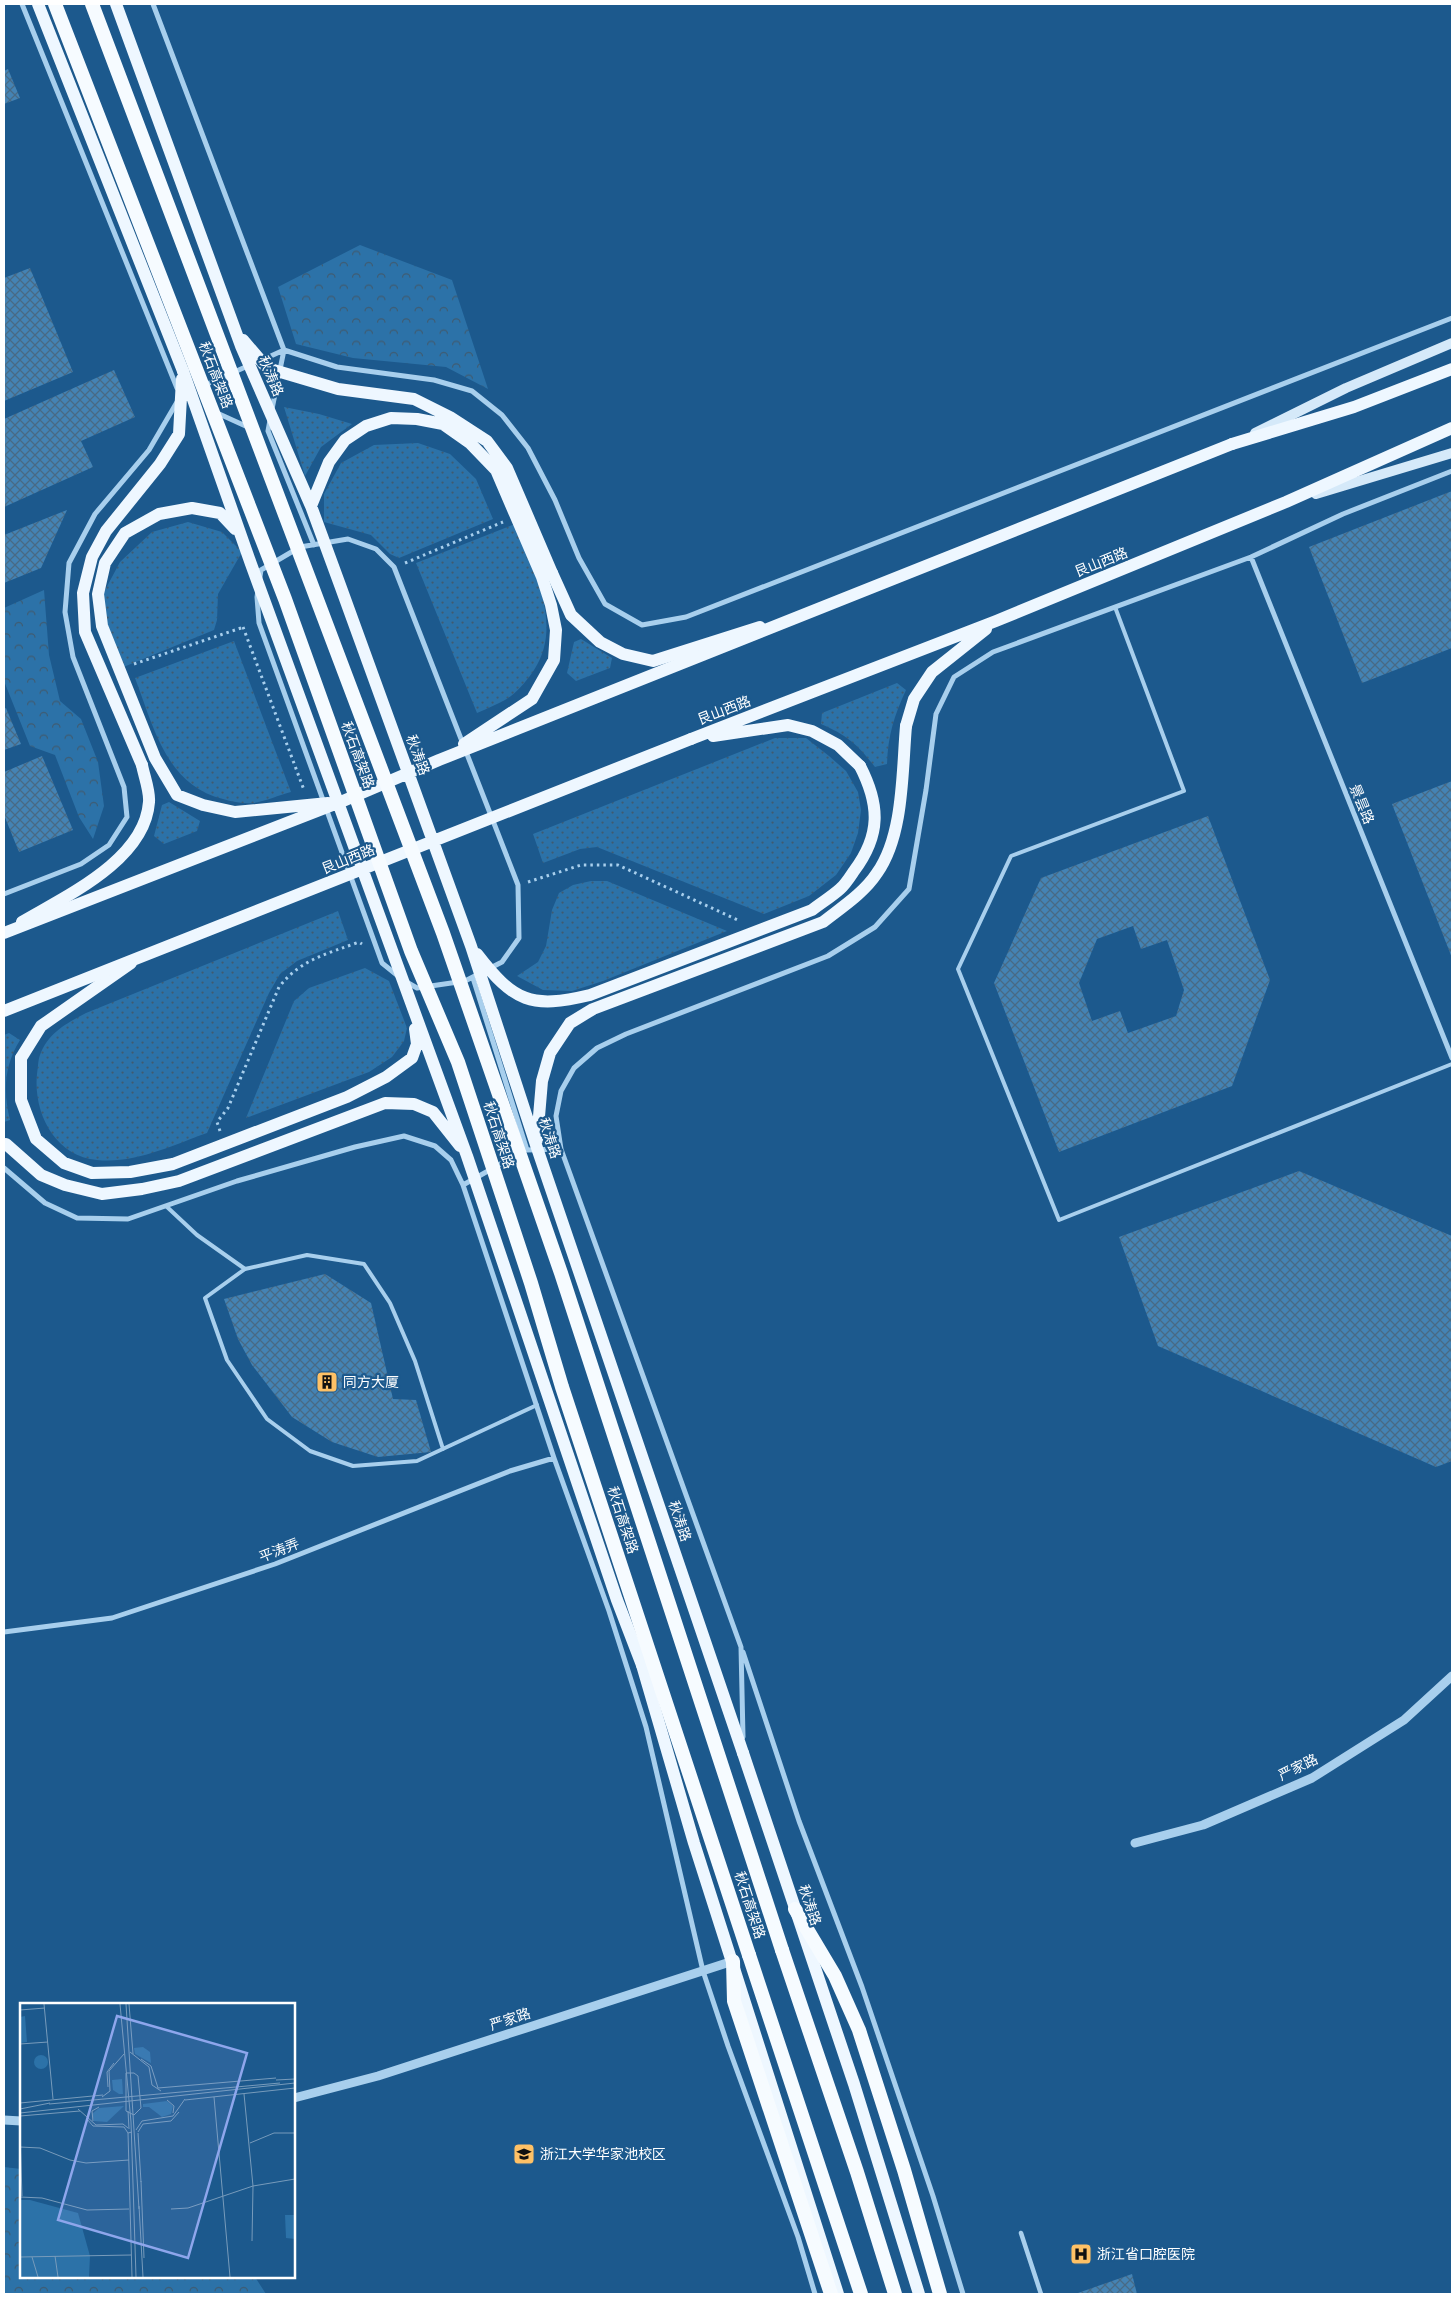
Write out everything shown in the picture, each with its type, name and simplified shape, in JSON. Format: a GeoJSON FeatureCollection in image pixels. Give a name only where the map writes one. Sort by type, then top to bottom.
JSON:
{"type":"FeatureCollection","features":[{"type":"Feature","properties":{"kind":"highway","name":"秋石高架路"},"geometry":{"type":"LineString","coordinates":[[55,4],[285,599],[411,951],[458,1062],[531,1284],[562,1387],[861,2294]]}},
{"type":"Feature","properties":{"kind":"highway","name":"秋石高架路"},"geometry":{"type":"LineString","coordinates":[[92,4],[443,933],[561,1273],[857,2172],[895,2294]]}},
{"type":"Feature","properties":{"kind":"highway"},"geometry":{"type":"LineString","coordinates":[[795,1909],[835,1976],[859,2030],[904,2170],[940,2294]]}},
{"type":"Feature","properties":{"kind":"highway"},"geometry":{"type":"LineString","coordinates":[[732,1961],[734,2001],[831,2294]]}},
{"type":"Feature","properties":{"kind":"main road"},"geometry":{"type":"LineString","coordinates":[[38,4],[183,371],[412,1010],[468,1156],[617,1600],[642,1665],[694,1843],[838,2294]]}},
{"type":"Feature","properties":{"kind":"main road","name":"秋涛路"},"geometry":{"type":"LineString","coordinates":[[116,4],[236,332],[311,506],[471,946],[532,1148],[743,1752],[854,2084],[919,2294]]}},
{"type":"Feature","properties":{"kind":"main road"},"geometry":{"type":"LineString","coordinates":[[236,332],[267,368],[338,389],[414,400],[450,417],[486,441],[507,468],[571,615],[600,642],[622,654],[653,661],[820,608]]}},
{"type":"Feature","properties":{"kind":"main road"},"geometry":{"type":"LineString","coordinates":[[4,933],[343,802],[439,760],[1232,444],[1346,388],[1452,343]]}},
{"type":"Feature","properties":{"kind":"main road"},"geometry":{"type":"LineString","coordinates":[[1232,444],[1354,408],[1452,369]]}},
{"type":"Feature","properties":{"kind":"main road"},"geometry":{"type":"LineString","coordinates":[[4,933],[67,896],[104,870],[126,852],[142,830],[150,802],[142,765],[85,632],[83,593],[92,557],[106,531],[160,464],[179,434],[183,371]]}},
{"type":"Feature","properties":{"kind":"main road"},"geometry":{"type":"LineString","coordinates":[[311,506],[329,462],[345,440],[366,426],[392,418],[417,419],[443,424],[470,443],[496,470],[542,577],[551,604],[556,630],[554,660],[532,699],[439,760]]}},
{"type":"Feature","properties":{"kind":"main road","name":"艮山西路"},"geometry":{"type":"LineString","coordinates":[[4,1011],[691,739],[996,621],[1286,502],[1452,428]]}},
{"type":"Feature","properties":{"kind":"main road"},"geometry":{"type":"LineString","coordinates":[[1286,502],[1452,453]]}},
{"type":"Feature","properties":{"kind":"main road"},"geometry":{"type":"LineString","coordinates":[[240,534],[220,513],[192,508],[159,514],[125,533],[105,563],[98,594],[102,626],[155,758],[176,795],[203,805],[235,812],[343,802]]}},
{"type":"Feature","properties":{"kind":"main road"},"geometry":{"type":"LineString","coordinates":[[532,1148],[542,1081],[550,1053],[570,1023],[593,1010],[823,922],[855,897],[878,873],[889,847],[898,815],[906,726],[914,699],[932,672],[996,621]]}},
{"type":"Feature","properties":{"kind":"main road"},"geometry":{"type":"LineString","coordinates":[[471,946],[497,981],[514,993],[533,1001],[557,1003],[590,996],[812,910],[841,888],[860,862],[872,837],[875,817],[872,789],[860,766],[838,745],[812,731],[788,725],[691,739]]}},
{"type":"Feature","properties":{"kind":"main road"},"geometry":{"type":"LineString","coordinates":[[140,957],[41,1026],[21,1058],[21,1100],[36,1138],[64,1163],[92,1174],[130,1172],[173,1164],[347,1097],[386,1077],[412,1058],[417,1044],[412,1010]]}},
{"type":"Feature","properties":{"kind":"main road"},"geometry":{"type":"LineString","coordinates":[[4,1142],[41,1175],[65,1185],[102,1194],[142,1189],[180,1181],[385,1103],[414,1104],[433,1112],[468,1156]]}},
{"type":"Feature","properties":{"kind":"street"},"geometry":{"type":"LineString","coordinates":[[22,4],[180,396],[258,432],[300,547]]}},
{"type":"Feature","properties":{"kind":"street"},"geometry":{"type":"LineString","coordinates":[[153,4],[284,350],[268,431],[314,546]]}},
{"type":"Feature","properties":{"kind":"street"},"geometry":{"type":"LineString","coordinates":[[4,894],[81,864],[109,845],[127,817],[124,787],[73,657],[65,612],[69,563],[95,514],[149,450],[180,396],[284,350],[336,367],[434,380],[472,392],[502,415],[528,448],[555,500],[579,558],[605,604],[642,625],[695,614],[1452,318]]}},
{"type":"Feature","properties":{"kind":"street"},"geometry":{"type":"LineString","coordinates":[[963,2294],[933,2196],[862,1987],[799,1821],[742,1647],[561,1148],[556,1116],[561,1092],[574,1068],[597,1048],[626,1034],[828,956],[875,927],[909,889],[926,790],[936,714],[954,677],[993,652],[1251,557],[1343,514],[1452,471]]}},
{"type":"Feature","properties":{"kind":"street"},"geometry":{"type":"LineString","coordinates":[[348,539],[376,549],[394,567],[518,885],[519,938],[502,962],[465,981],[417,988],[403,980],[382,963],[259,623],[257,597],[261,570],[300,547],[314,546],[348,539]]}},
{"type":"Feature","properties":{"kind":"street","name":"景昙路"},"geometry":{"type":"LineString","coordinates":[[1251,557],[1452,1058]]}},
{"type":"Feature","properties":{"kind":"street"},"geometry":{"type":"LineString","coordinates":[[473,978],[532,1148]]}},
{"type":"Feature","properties":{"kind":"street"},"geometry":{"type":"LineString","coordinates":[[465,981],[520,1153]]}},
{"type":"Feature","properties":{"kind":"street"},"geometry":{"type":"LineString","coordinates":[[4,1168],[45,1202],[77,1218],[128,1219],[237,1181],[355,1147],[404,1136],[435,1146],[451,1160],[463,1185],[554,1458],[610,1612],[646,1727],[703,1971],[728,2046],[798,2237],[815,2294]]}},
{"type":"Feature","properties":{"kind":"street"},"geometry":{"type":"LineString","coordinates":[[463,1185],[532,1148],[561,1148]]}},
{"type":"Feature","properties":{"kind":"street","name":"平涛弄"},"geometry":{"type":"LineString","coordinates":[[4,1632],[112,1618],[275,1564],[510,1471],[554,1458]]}},
{"type":"Feature","properties":{"kind":"street"},"geometry":{"type":"LineString","coordinates":[[742,1647],[743,1752]]}},
{"type":"Feature","properties":{"kind":"street","name":"严家路"},"geometry":{"type":"LineString","coordinates":[[1134,1843],[1203,1825],[1312,1778],[1404,1720],[1452,1676]]}},
{"type":"Feature","properties":{"kind":"street","name":"严家路"},"geometry":{"type":"LineString","coordinates":[[295,2098],[378,2076],[732,1961]]}},
{"type":"Feature","properties":{"kind":"street"},"geometry":{"type":"LineString","coordinates":[[4,2120],[20,2121]]}},
{"type":"Feature","properties":{"kind":"street"},"geometry":{"type":"LineString","coordinates":[[1021,2233],[1041,2294]]}},
{"type":"Feature","properties":{"kind":"lane"},"geometry":{"type":"LineString","coordinates":[[1115,607],[1184,791],[1011,856],[958,969],[1059,1220],[1452,1064]]}},
{"type":"Feature","properties":{"kind":"lane"},"geometry":{"type":"LineString","coordinates":[[166,1206],[197,1236],[244,1269]]}},
{"type":"Feature","properties":{"kind":"lane"},"geometry":{"type":"LineString","coordinates":[[443,1449],[415,1361],[390,1303],[364,1264],[307,1255],[244,1269],[204,1298],[227,1360],[268,1419],[310,1451],[353,1466],[417,1461],[443,1449],[537,1405]]}},
{"type":"Feature","properties":{"kind":"path"},"geometry":{"type":"LineString","coordinates":[[394,567],[510,519]]}},
{"type":"Feature","properties":{"kind":"path"},"geometry":{"type":"LineString","coordinates":[[127,667],[259,623]]}},
{"type":"Feature","properties":{"kind":"path"},"geometry":{"type":"LineString","coordinates":[[243,627],[305,793]]}},
{"type":"Feature","properties":{"kind":"path"},"geometry":{"type":"LineString","coordinates":[[518,885],[581,865],[618,865],[742,922]]}},
{"type":"Feature","properties":{"kind":"path"},"geometry":{"type":"LineString","coordinates":[[356,932],[359,942],[382,963]]}},
{"type":"Feature","properties":{"kind":"path"},"geometry":{"type":"LineString","coordinates":[[222,1139],[217,1122],[228,1108],[279,987],[290,972],[312,960],[359,942]]}},
{"type":"Feature","properties":{"kind":"green space"},"geometry":{"type":"Polygon","coordinates":[[[360,245],[452,280],[488,389],[446,367],[353,358],[296,344],[278,287],[360,245]]]}},
{"type":"Feature","properties":{"kind":"green space"},"geometry":{"type":"Polygon","coordinates":[[[284,407],[319,414],[352,424],[321,447],[305,476],[284,407]]]}},
{"type":"Feature","properties":{"kind":"green space"},"geometry":{"type":"Polygon","coordinates":[[[418,443],[450,454],[476,479],[493,519],[399,558],[390,554],[371,535],[324,522],[324,494],[341,463],[374,445],[418,443]]]}},
{"type":"Feature","properties":{"kind":"green space"},"geometry":{"type":"Polygon","coordinates":[[[188,522],[222,532],[242,552],[218,594],[217,620],[214,630],[121,668],[104,628],[104,592],[120,562],[152,532],[188,522]]]}},
{"type":"Feature","properties":{"kind":"green space"},"geometry":{"type":"Polygon","coordinates":[[[515,524],[537,578],[546,615],[546,634],[543,652],[524,684],[507,699],[477,713],[416,563],[515,524]]]}},
{"type":"Feature","properties":{"kind":"green space"},"geometry":{"type":"Polygon","coordinates":[[[44,590],[49,655],[60,701],[81,719],[98,762],[104,806],[93,839],[79,817],[55,755],[30,746],[4,681],[4,608],[44,590]]]}},
{"type":"Feature","properties":{"kind":"green space"},"geometry":{"type":"Polygon","coordinates":[[[581,639],[612,658],[610,668],[576,681],[567,673],[574,642],[581,639]]]}},
{"type":"Feature","properties":{"kind":"green space"},"geometry":{"type":"Polygon","coordinates":[[[234,641],[291,792],[254,803],[223,799],[204,792],[188,781],[175,768],[156,735],[135,678],[234,641]]]}},
{"type":"Feature","properties":{"kind":"green space"},"geometry":{"type":"Polygon","coordinates":[[[897,683],[906,690],[892,726],[887,764],[875,767],[851,741],[821,724],[822,713],[897,683]]]}},
{"type":"Feature","properties":{"kind":"green space"},"geometry":{"type":"Polygon","coordinates":[[[775,738],[806,738],[846,771],[858,792],[861,810],[858,833],[851,853],[836,875],[809,896],[764,914],[597,847],[580,849],[543,863],[533,834],[775,738]]]}},
{"type":"Feature","properties":{"kind":"green space"},"geometry":{"type":"Polygon","coordinates":[[[169,802],[200,821],[197,831],[164,844],[154,836],[162,805],[169,802]]]}},
{"type":"Feature","properties":{"kind":"green space"},"geometry":{"type":"Polygon","coordinates":[[[591,881],[607,881],[727,931],[603,981],[572,991],[543,990],[517,976],[538,962],[546,946],[552,910],[559,893],[573,885],[591,881]]]}},
{"type":"Feature","properties":{"kind":"green space"},"geometry":{"type":"Polygon","coordinates":[[[338,911],[348,940],[297,961],[280,974],[269,993],[207,1133],[140,1156],[125,1159],[97,1160],[82,1157],[69,1150],[50,1130],[43,1117],[39,1103],[37,1089],[38,1062],[43,1047],[59,1030],[86,1013],[338,911]]]}},
{"type":"Feature","properties":{"kind":"green space"},"geometry":{"type":"Polygon","coordinates":[[[365,968],[389,981],[407,1028],[404,1041],[392,1057],[369,1072],[246,1118],[294,1001],[309,988],[365,968]]]}},
{"type":"Feature","properties":{"kind":"green space"},"geometry":{"type":"Polygon","coordinates":[[[9,1033],[20,1040],[11,1059],[6,1079],[6,1099],[10,1120],[4,1122],[4,1035],[9,1033]]]}},
{"type":"Feature","properties":{"kind":"green space"},"geometry":{"type":"Polygon","coordinates":[[[4,2167],[20,2169],[20,2278],[256,2278],[266,2294],[4,2294],[4,2167]]]}},
{"type":"Feature","properties":{"kind":"building"},"geometry":{"type":"Polygon","coordinates":[[[8,69],[20,98],[4,104],[4,71],[8,69]]]}},
{"type":"Feature","properties":{"kind":"building"},"geometry":{"type":"Polygon","coordinates":[[[30,268],[73,372],[4,401],[4,278],[30,268]]]}},
{"type":"Feature","properties":{"kind":"building"},"geometry":{"type":"Polygon","coordinates":[[[114,370],[135,417],[81,441],[93,467],[4,507],[4,419],[114,370]]]}},
{"type":"Feature","properties":{"kind":"building"},"geometry":{"type":"Polygon","coordinates":[[[1452,491],[1452,648],[1362,683],[1309,547],[1452,491]]]}},
{"type":"Feature","properties":{"kind":"building"},"geometry":{"type":"Polygon","coordinates":[[[67,510],[41,568],[4,583],[4,535],[67,510]]]}},
{"type":"Feature","properties":{"kind":"building"},"geometry":{"type":"Polygon","coordinates":[[[6,708],[21,744],[4,750],[4,709],[6,708]]]}},
{"type":"Feature","properties":{"kind":"building"},"geometry":{"type":"Polygon","coordinates":[[[42,756],[73,830],[19,852],[4,815],[4,772],[42,756]]]}},
{"type":"Feature","properties":{"kind":"building"},"geometry":{"type":"Polygon","coordinates":[[[1452,781],[1452,958],[1392,804],[1452,781]]]}},
{"type":"Feature","properties":{"kind":"building"},"geometry":{"type":"Polygon","coordinates":[[[1208,816],[1270,980],[1232,1086],[1059,1152],[994,983],[1041,878],[1208,816]],[[1133,926],[1097,939],[1079,983],[1092,1021],[1120,1011],[1128,1033],[1176,1016],[1184,990],[1167,940],[1141,949],[1133,926]]]}},
{"type":"Feature","properties":{"kind":"building"},"geometry":{"type":"Polygon","coordinates":[[[1299,1171],[1452,1236],[1452,1461],[1436,1467],[1158,1346],[1119,1237],[1299,1171]]]}},
{"type":"Feature","properties":{"kind":"building","name":"同方大厦"},"geometry":{"type":"Polygon","coordinates":[[[325,1274],[371,1303],[393,1399],[416,1400],[431,1452],[378,1457],[332,1442],[292,1417],[252,1365],[238,1339],[224,1299],[325,1274]]]}},
{"type":"Feature","properties":{"kind":"building"},"geometry":{"type":"Polygon","coordinates":[[[1132,2274],[1137,2294],[1075,2294],[1132,2274]]]}},
{"type":"Feature","properties":{"kind":"place","name":"同方大厦"},"geometry":{"type":"Point","coordinates":[327,1382]}},
{"type":"Feature","properties":{"kind":"place","name":"浙江大学华家池校区"},"geometry":{"type":"Point","coordinates":[524,2154]}},
{"type":"Feature","properties":{"kind":"place","name":"浙江省口腔医院"},"geometry":{"type":"Point","coordinates":[1081,2254]}}]}
